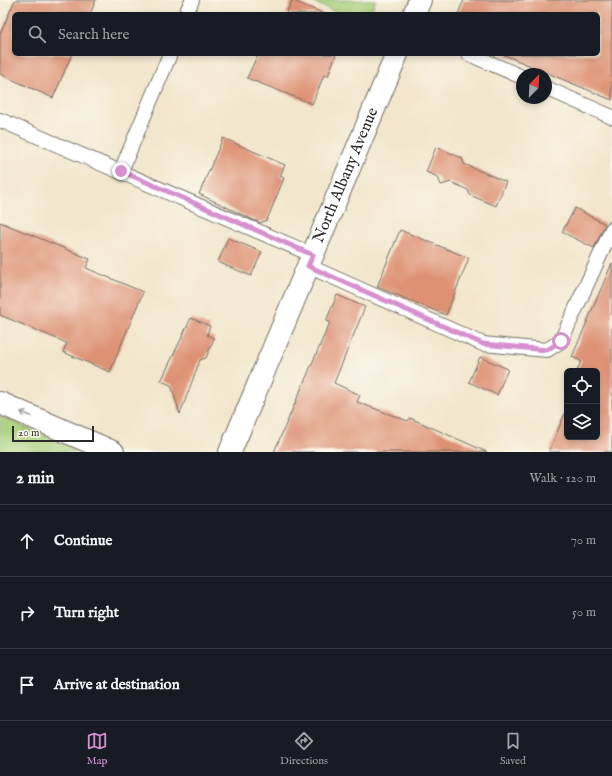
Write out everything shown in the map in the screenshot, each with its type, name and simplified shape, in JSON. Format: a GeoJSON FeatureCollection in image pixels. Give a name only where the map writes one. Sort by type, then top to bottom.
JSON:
{"type":"FeatureCollection","features":[{"type":"Feature","properties":{"kind":"street"},"geometry":{"type":"LineString","coordinates":[[415,12],[420,0]]}},
{"type":"Feature","properties":{"kind":"street","name":"North Albany Avenue"},"geometry":{"type":"LineString","coordinates":[[230,452],[396,56]]}},
{"type":"Feature","properties":{"kind":"street"},"geometry":{"type":"LineString","coordinates":[[0,403],[113,452]]}},
{"type":"Feature","properties":{"kind":"lane"},"geometry":{"type":"LineString","coordinates":[[187,12],[192,0]]}},
{"type":"Feature","properties":{"kind":"lane"},"geometry":{"type":"LineString","coordinates":[[121,171],[169,56]]}},
{"type":"Feature","properties":{"kind":"lane"},"geometry":{"type":"LineString","coordinates":[[474,56],[516,74]]}},
{"type":"Feature","properties":{"kind":"lane"},"geometry":{"type":"LineString","coordinates":[[552,91],[612,117]]}},
{"type":"Feature","properties":{"kind":"lane"},"geometry":{"type":"LineString","coordinates":[[0,120],[121,171],[483,344],[547,350],[561,341],[612,229]]}},
{"type":"Feature","properties":{"kind":"green space"},"geometry":{"type":"Polygon","coordinates":[[[308,0],[376,0],[371,12],[336,12],[308,0]]]}},
{"type":"Feature","properties":{"kind":"green space"},"geometry":{"type":"Polygon","coordinates":[[[0,416],[83,452],[0,452],[0,416]]]}},
{"type":"Feature","properties":{"kind":"building"},"geometry":{"type":"Polygon","coordinates":[[[15,0],[96,0],[91,12],[12,12],[12,56],[71,56],[53,98],[0,74],[0,34],[15,0]]]}},
{"type":"Feature","properties":{"kind":"building"},"geometry":{"type":"Polygon","coordinates":[[[292,0],[319,12],[287,12],[292,0]]]}},
{"type":"Feature","properties":{"kind":"building"},"geometry":{"type":"Polygon","coordinates":[[[464,0],[612,0],[612,100],[552,75],[552,68],[535,68],[507,56],[600,56],[600,12],[459,12],[464,0]]]}},
{"type":"Feature","properties":{"kind":"building"},"geometry":{"type":"Polygon","coordinates":[[[257,56],[335,56],[328,76],[324,75],[312,104],[247,78],[257,56]]]}},
{"type":"Feature","properties":{"kind":"building"},"geometry":{"type":"Polygon","coordinates":[[[223,138],[285,165],[280,176],[284,178],[267,220],[260,223],[199,194],[223,138]]]}},
{"type":"Feature","properties":{"kind":"building"},"geometry":{"type":"Polygon","coordinates":[[[436,147],[462,158],[464,164],[506,182],[496,206],[470,195],[468,190],[451,182],[441,185],[438,177],[426,172],[436,147]]]}},
{"type":"Feature","properties":{"kind":"building"},"geometry":{"type":"Polygon","coordinates":[[[575,208],[605,224],[594,248],[562,232],[575,208]]]}},
{"type":"Feature","properties":{"kind":"building"},"geometry":{"type":"Polygon","coordinates":[[[0,222],[90,259],[86,268],[143,292],[110,372],[63,352],[67,343],[0,315],[0,222]]]}},
{"type":"Feature","properties":{"kind":"building"},"geometry":{"type":"Polygon","coordinates":[[[400,230],[469,258],[446,315],[377,287],[400,230]]]}},
{"type":"Feature","properties":{"kind":"building"},"geometry":{"type":"Polygon","coordinates":[[[228,238],[262,252],[251,276],[218,262],[228,238]]]}},
{"type":"Feature","properties":{"kind":"building"},"geometry":{"type":"Polygon","coordinates":[[[612,263],[612,452],[549,452],[564,415],[564,440],[600,440],[600,368],[578,368],[581,361],[572,357],[612,263]]]}},
{"type":"Feature","properties":{"kind":"building"},"geometry":{"type":"Polygon","coordinates":[[[337,295],[365,307],[334,383],[360,395],[357,402],[408,421],[410,418],[487,452],[274,452],[330,322],[326,321],[337,295]]]}},
{"type":"Feature","properties":{"kind":"building"},"geometry":{"type":"Polygon","coordinates":[[[191,318],[210,326],[207,335],[214,338],[206,358],[200,360],[180,414],[171,385],[161,381],[191,318]]]}},
{"type":"Feature","properties":{"kind":"building"},"geometry":{"type":"Polygon","coordinates":[[[480,357],[508,369],[497,395],[469,382],[480,357]]]}},
{"type":"Feature","properties":{"kind":"route"},"geometry":{"type":"LineString","coordinates":[[121,171],[313,255],[308,266],[338,281],[483,344],[547,350],[561,341]]}}]}
